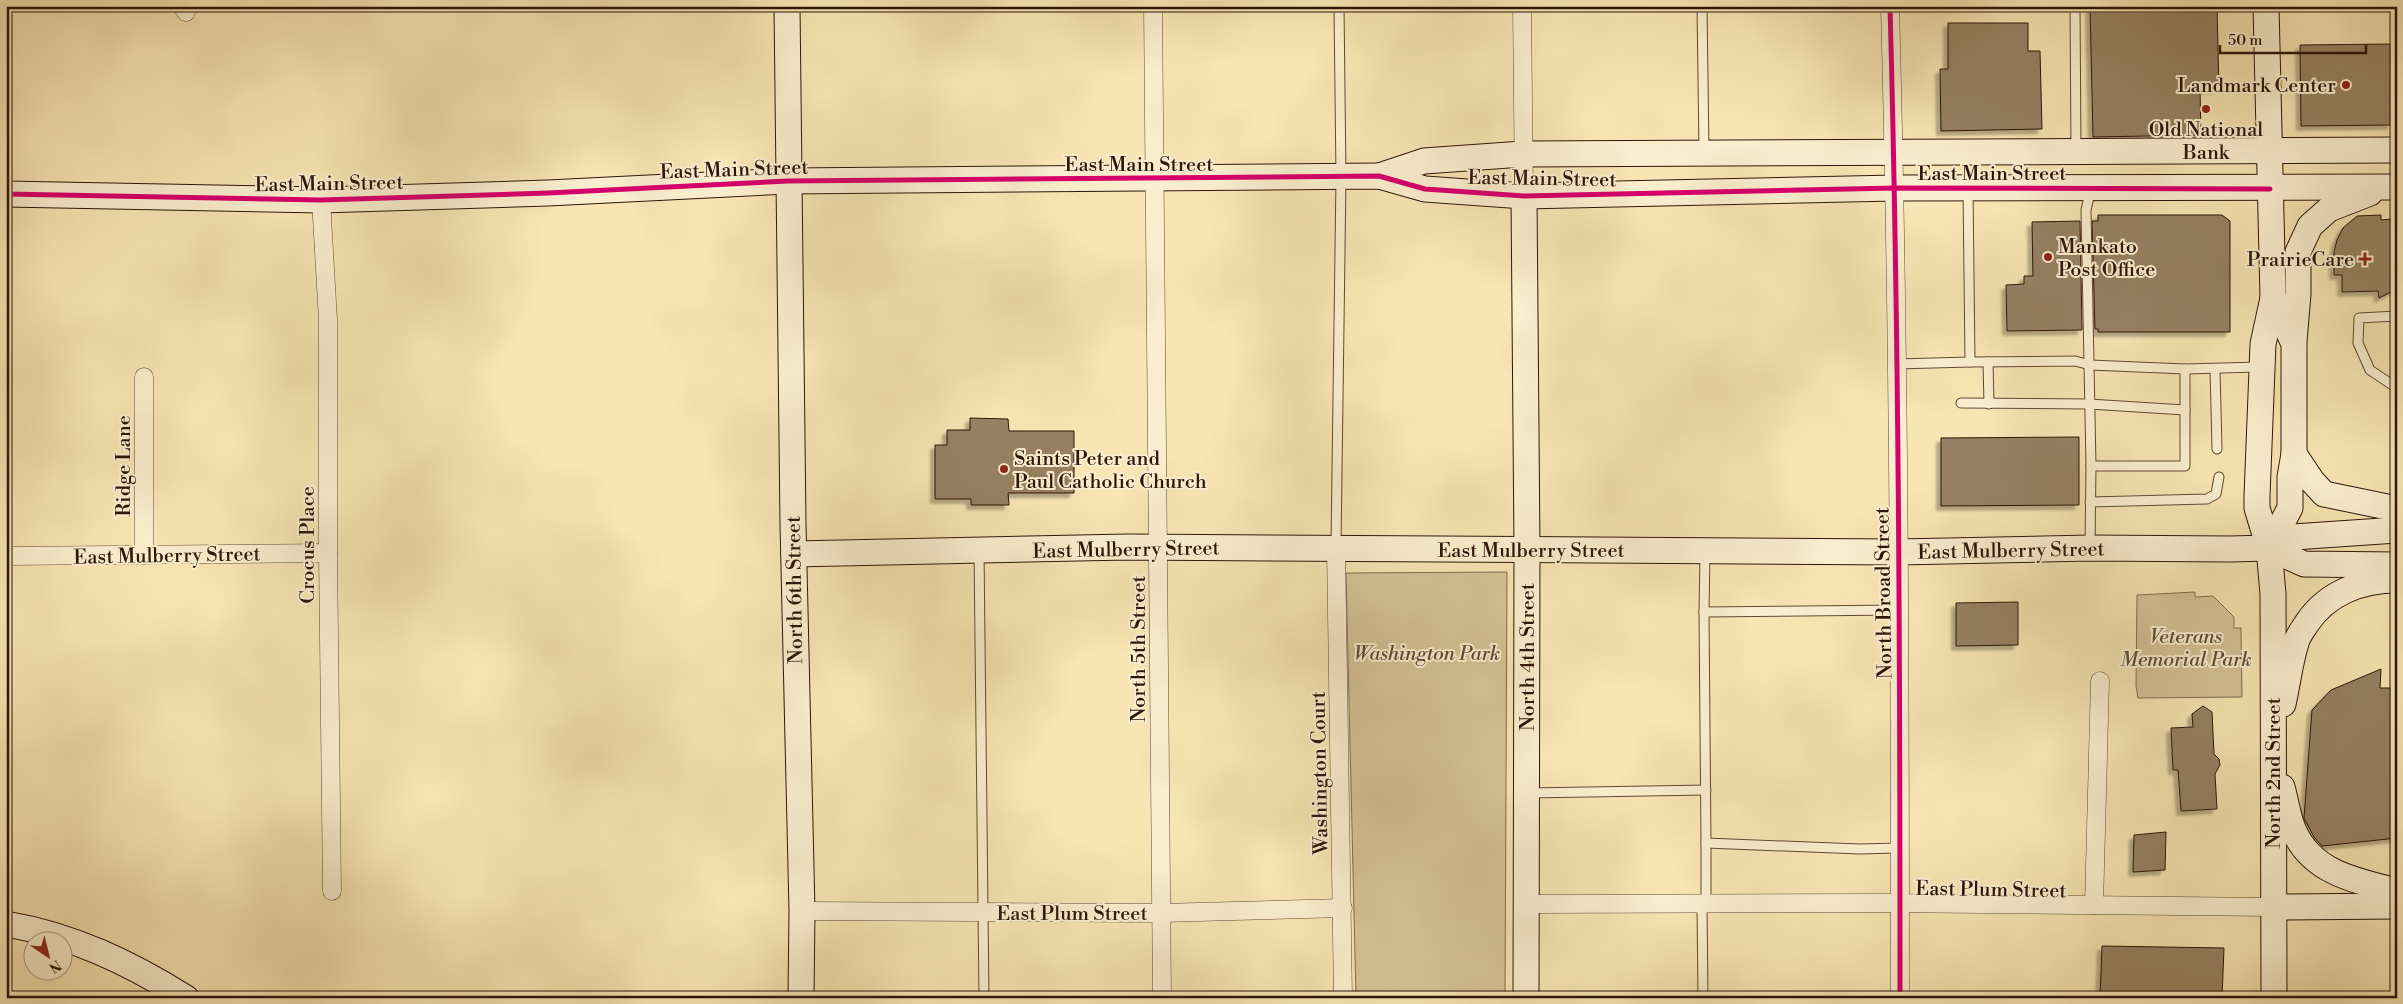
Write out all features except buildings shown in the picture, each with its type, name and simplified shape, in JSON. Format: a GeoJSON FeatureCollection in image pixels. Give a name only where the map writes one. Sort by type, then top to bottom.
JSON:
{"type":"FeatureCollection","features":[{"type":"Feature","properties":{"kind":"street","name":"North 6th Street"},"geometry":{"type":"LineString","coordinates":[[787,6],[794,554],[802,911],[801,998]]}},
{"type":"Feature","properties":{"kind":"street","name":"North 5th Street"},"geometry":{"type":"LineString","coordinates":[[1153,6],[1162,998]]}},
{"type":"Feature","properties":{"kind":"street"},"geometry":{"type":"LineString","coordinates":[[1522,6],[1524,196]]}},
{"type":"Feature","properties":{"kind":"street","name":"North Broad Street"},"geometry":{"type":"LineString","coordinates":[[1890,6],[1895,188],[1900,610],[1898,848],[1900,998]]}},
{"type":"Feature","properties":{"kind":"street","name":"North 2nd Street"},"geometry":{"type":"LineString","coordinates":[[2266,6],[2273,298],[2263,344],[2257,508],[2269,548],[2272,594],[2274,998]]}},
{"type":"Feature","properties":{"kind":"street","name":"East Main Street"},"geometry":{"type":"LineString","coordinates":[[6,194],[321,200],[558,192],[788,181],[1379,176],[1424,161],[1524,154],[1894,154],[2397,150]]}},
{"type":"Feature","properties":{"kind":"street","name":"East Main Street"},"geometry":{"type":"LineString","coordinates":[[1379,176],[1425,189],[1524,196],[1895,188],[2270,189],[2391,187]]}},
{"type":"Feature","properties":{"kind":"street"},"geometry":{"type":"LineString","coordinates":[[2294,344],[2298,294],[2298,252],[2310,226],[2329,209],[2391,187]]}},
{"type":"Feature","properties":{"kind":"street","name":"North 4th Street"},"geometry":{"type":"LineString","coordinates":[[1524,196],[1528,904],[1526,998]]}},
{"type":"Feature","properties":{"kind":"street","name":"Crocus Place"},"geometry":{"type":"LineString","coordinates":[[321,200],[328,320],[328,553],[332,891]]}},
{"type":"Feature","properties":{"kind":"street","name":"North 2nd Street"},"geometry":{"type":"LineString","coordinates":[[2269,548],[2290,508],[2290,477],[2294,454],[2294,344],[2273,298]]}},
{"type":"Feature","properties":{"kind":"street","name":"Ridge Lane"},"geometry":{"type":"LineString","coordinates":[[144,377],[144,555]]}},
{"type":"Feature","properties":{"kind":"street"},"geometry":{"type":"LineString","coordinates":[[2294,454],[2312,481],[2324,494],[2397,509]]}},
{"type":"Feature","properties":{"kind":"street"},"geometry":{"type":"LineString","coordinates":[[2269,548],[2293,537],[2397,530]]}},
{"type":"Feature","properties":{"kind":"street","name":"East Mulberry Street"},"geometry":{"type":"LineString","coordinates":[[794,554],[1159,547],[1898,552],[2090,548],[2269,548]]}},
{"type":"Feature","properties":{"kind":"street","name":"Washington Court"},"geometry":{"type":"LineString","coordinates":[[1336,548],[1343,998]]}},
{"type":"Feature","properties":{"kind":"street"},"geometry":{"type":"LineString","coordinates":[[2269,548],[2304,564],[2397,565]]}},
{"type":"Feature","properties":{"kind":"street","name":"East Mulberry Street"},"geometry":{"type":"LineString","coordinates":[[6,556],[328,553]]}},
{"type":"Feature","properties":{"kind":"street"},"geometry":{"type":"LineString","coordinates":[[2397,580],[2376,580],[2343,590],[2327,601],[2311,618],[2297,638],[2273,752],[2294,830],[2300,843],[2326,868],[2347,878],[2397,891]]}},
{"type":"Feature","properties":{"kind":"street"},"geometry":{"type":"LineString","coordinates":[[2094,905],[2100,681]]}},
{"type":"Feature","properties":{"kind":"street","name":"East Plum Street"},"geometry":{"type":"LineString","coordinates":[[1528,904],[1900,903],[2273,907],[2397,906]]}},
{"type":"Feature","properties":{"kind":"street","name":"East Plum Street"},"geometry":{"type":"LineString","coordinates":[[802,911],[1161,913],[1343,908]]}},
{"type":"Feature","properties":{"kind":"street"},"geometry":{"type":"LineString","coordinates":[[6,924],[28,928],[92,947],[147,974],[186,998]]}},
{"type":"Feature","properties":{"kind":"lane"},"geometry":{"type":"LineString","coordinates":[[1336,548],[1341,177],[1340,6]]}},
{"type":"Feature","properties":{"kind":"lane"},"geometry":{"type":"LineString","coordinates":[[1702,6],[1704,154]]}},
{"type":"Feature","properties":{"kind":"lane"},"geometry":{"type":"LineString","coordinates":[[2075,6],[2076,153]]}},
{"type":"Feature","properties":{"kind":"lane"},"geometry":{"type":"LineString","coordinates":[[1968,188],[1970,362]]}},
{"type":"Feature","properties":{"kind":"lane"},"geometry":{"type":"LineString","coordinates":[[2090,548],[2090,366],[2086,210],[2091,188]]}},
{"type":"Feature","properties":{"kind":"lane"},"geometry":{"type":"LineString","coordinates":[[2397,316],[2358,318],[2358,343],[2370,370],[2397,388]]}},
{"type":"Feature","properties":{"kind":"lane"},"geometry":{"type":"LineString","coordinates":[[1896,364],[2075,361],[2090,366],[2185,369],[2262,367]]}},
{"type":"Feature","properties":{"kind":"lane"},"geometry":{"type":"LineString","coordinates":[[1988,362],[1989,404]]}},
{"type":"Feature","properties":{"kind":"lane"},"geometry":{"type":"LineString","coordinates":[[2091,466],[2185,466],[2185,369]]}},
{"type":"Feature","properties":{"kind":"lane"},"geometry":{"type":"LineString","coordinates":[[2215,369],[2217,449]]}},
{"type":"Feature","properties":{"kind":"lane"},"geometry":{"type":"LineString","coordinates":[[1961,403],[2089,404],[2185,410]]}},
{"type":"Feature","properties":{"kind":"lane"},"geometry":{"type":"LineString","coordinates":[[2090,502],[2207,499],[2216,494],[2219,477]]}},
{"type":"Feature","properties":{"kind":"lane"},"geometry":{"type":"LineString","coordinates":[[979,550],[984,998]]}},
{"type":"Feature","properties":{"kind":"lane"},"geometry":{"type":"LineString","coordinates":[[1703,998],[1706,843],[1705,551]]}},
{"type":"Feature","properties":{"kind":"lane"},"geometry":{"type":"LineString","coordinates":[[1704,612],[1900,610]]}},
{"type":"Feature","properties":{"kind":"lane"},"geometry":{"type":"LineString","coordinates":[[1527,793],[1706,790]]}},
{"type":"Feature","properties":{"kind":"lane"},"geometry":{"type":"LineString","coordinates":[[1706,843],[1860,849],[1898,848]]}},
{"type":"Feature","properties":{"kind":"green space","name":"Washington Park"},"geometry":{"type":"Polygon","coordinates":[[[1507,572],[1505,998],[1356,998],[1346,573],[1507,572]]]}},
{"type":"Feature","properties":{"kind":"green space","name":"Veterans Memorial Park"},"geometry":{"type":"Polygon","coordinates":[[[2195,592],[2195,597],[2213,596],[2234,617],[2234,628],[2241,628],[2242,697],[2138,698],[2136,686],[2137,595],[2195,592]]]}},
{"type":"Feature","properties":{"kind":"cycle path"},"geometry":{"type":"LineString","coordinates":[[1890,6],[1898,502],[1900,998]]}},
{"type":"Feature","properties":{"kind":"cycle path"},"geometry":{"type":"LineString","coordinates":[[6,194],[321,200],[548,193],[788,181],[1379,176],[1425,189],[1524,196],[1895,188],[2270,189]]}},
{"type":"Feature","properties":{"kind":"place","name":"Landmark Center"},"geometry":{"type":"Point","coordinates":[2346,85]}},
{"type":"Feature","properties":{"kind":"place","name":"Old National Bank"},"geometry":{"type":"Point","coordinates":[2206,109]}},
{"type":"Feature","properties":{"kind":"place","name":"Mankato Post Office"},"geometry":{"type":"Point","coordinates":[2048,257]}},
{"type":"Feature","properties":{"kind":"place","name":"PrairieCare"},"geometry":{"type":"Point","coordinates":[2365,259]}},
{"type":"Feature","properties":{"kind":"place","name":"Saints Peter and Paul Catholic Church"},"geometry":{"type":"Point","coordinates":[1004,469]}}]}
